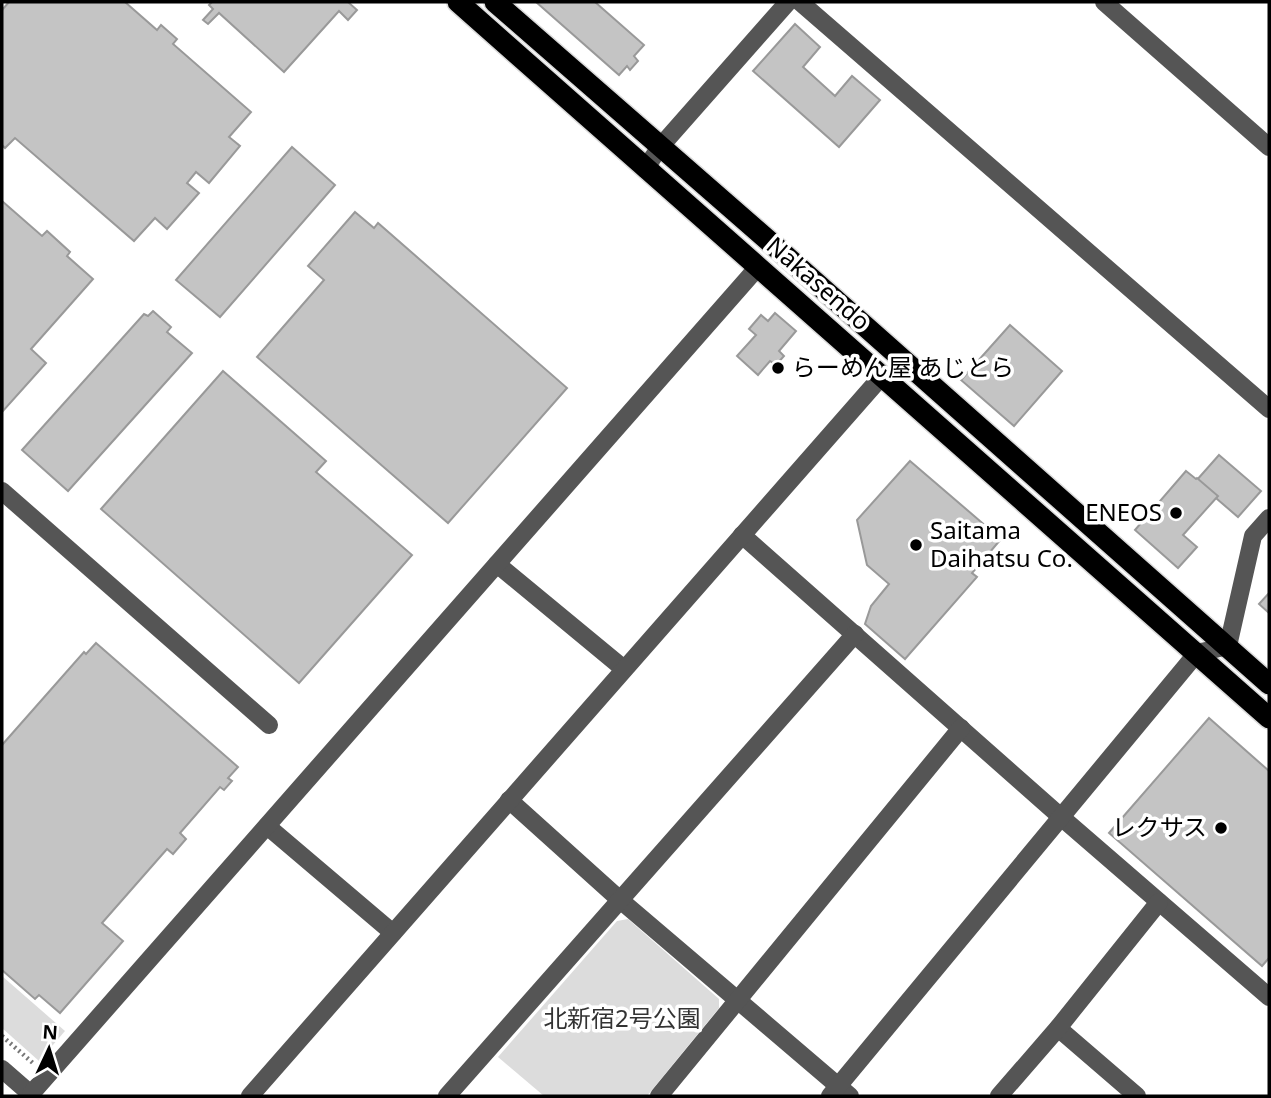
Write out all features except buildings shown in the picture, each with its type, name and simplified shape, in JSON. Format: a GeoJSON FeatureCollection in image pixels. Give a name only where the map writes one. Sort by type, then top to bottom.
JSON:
{"type":"FeatureCollection","features":[{"type":"Feature","properties":{"kind":"highway","name":"Nakasendo"},"geometry":{"type":"LineString","coordinates":[[458,2],[1269,718]]}},
{"type":"Feature","properties":{"kind":"highway","name":"Nakasendo"},"geometry":{"type":"LineString","coordinates":[[495,2],[1269,684]]}},
{"type":"Feature","properties":{"kind":"street"},"geometry":{"type":"LineString","coordinates":[[645,169],[660,147],[789,2]]}},
{"type":"Feature","properties":{"kind":"street"},"geometry":{"type":"LineString","coordinates":[[800,2],[1269,409]]}},
{"type":"Feature","properties":{"kind":"street"},"geometry":{"type":"LineString","coordinates":[[1104,2],[1269,147]]}},
{"type":"Feature","properties":{"kind":"street"},"geometry":{"type":"LineString","coordinates":[[2,1069],[32,1095],[758,267]]}},
{"type":"Feature","properties":{"kind":"street"},"geometry":{"type":"LineString","coordinates":[[250,1096],[882,376]]}},
{"type":"Feature","properties":{"kind":"street"},"geometry":{"type":"LineString","coordinates":[[2,491],[269,725]]}},
{"type":"Feature","properties":{"kind":"street"},"geometry":{"type":"LineString","coordinates":[[509,800],[619,899],[739,999],[839,1093],[1197,653],[1228,646],[1253,536],[1269,518]]}},
{"type":"Feature","properties":{"kind":"street"},"geometry":{"type":"LineString","coordinates":[[742,535],[1269,997]]}},
{"type":"Feature","properties":{"kind":"street"},"geometry":{"type":"LineString","coordinates":[[497,564],[624,669]]}},
{"type":"Feature","properties":{"kind":"street"},"geometry":{"type":"LineString","coordinates":[[447,1096],[855,634]]}},
{"type":"Feature","properties":{"kind":"street"},"geometry":{"type":"LineString","coordinates":[[659,1096],[961,728]]}},
{"type":"Feature","properties":{"kind":"street"},"geometry":{"type":"LineString","coordinates":[[267,826],[393,933]]}},
{"type":"Feature","properties":{"kind":"street"},"geometry":{"type":"LineString","coordinates":[[999,1096],[1059,1028],[1159,902]]}},
{"type":"Feature","properties":{"kind":"street"},"geometry":{"type":"LineString","coordinates":[[1059,1028],[1137,1096]]}},
{"type":"Feature","properties":{"kind":"path"},"geometry":{"type":"LineString","coordinates":[[2,1036],[48,1076]]}},
{"type":"Feature","properties":{"kind":"green space","name":"北新宿2号公園"},"geometry":{"type":"Polygon","coordinates":[[[628,919],[719,999],[719,1008],[647,1096],[544,1096],[498,1057],[617,921],[628,919]]]}},
{"type":"Feature","properties":{"kind":"green space"},"geometry":{"type":"Polygon","coordinates":[[[2,976],[65,1031],[39,1061],[2,1028],[2,976]]]}},
{"type":"Feature","properties":{"kind":"place","name":"らーめん屋 あじとら"},"geometry":{"type":"Point","coordinates":[778,368]}},
{"type":"Feature","properties":{"kind":"place","name":"ENEOS"},"geometry":{"type":"Point","coordinates":[1176,513]}},
{"type":"Feature","properties":{"kind":"place","name":"Saitama Daihatsu Co."},"geometry":{"type":"Point","coordinates":[916,545]}},
{"type":"Feature","properties":{"kind":"place","name":"レクサス"},"geometry":{"type":"Point","coordinates":[1221,828]}}]}
